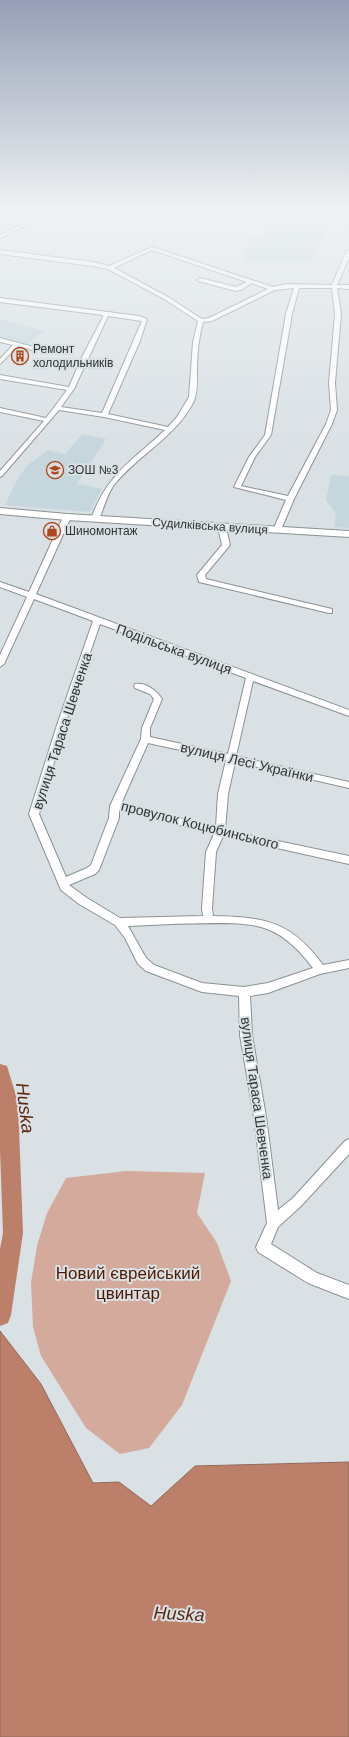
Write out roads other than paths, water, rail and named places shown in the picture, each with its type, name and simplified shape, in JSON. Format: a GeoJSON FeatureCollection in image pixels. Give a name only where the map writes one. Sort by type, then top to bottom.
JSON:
{"type":"FeatureCollection","features":[{"type":"Feature","properties":{"kind":"main road","name":"Судилківська вулиця"},"geometry":{"type":"LineString","coordinates":[[0,511],[95,519],[349,534]]}},
{"type":"Feature","properties":{"kind":"street"},"geometry":{"type":"LineString","coordinates":[[153,291],[197,317],[201,321]]}},
{"type":"Feature","properties":{"kind":"street"},"geometry":{"type":"LineString","coordinates":[[201,321],[210,320],[269,291]]}},
{"type":"Feature","properties":{"kind":"street"},"geometry":{"type":"LineString","coordinates":[[290,499],[237,487],[252,457],[268,435],[289,314],[296,291]]}},
{"type":"Feature","properties":{"kind":"street"},"geometry":{"type":"LineString","coordinates":[[277,530],[290,499],[329,424],[334,410],[332,383],[334,351],[338,339],[338,314],[335,291]]}},
{"type":"Feature","properties":{"kind":"street"},"geometry":{"type":"LineString","coordinates":[[0,300],[140,318],[145,320],[140,336],[104,415]]}},
{"type":"Feature","properties":{"kind":"street"},"geometry":{"type":"LineString","coordinates":[[0,475],[48,420],[71,388],[106,317],[105,314]]}},
{"type":"Feature","properties":{"kind":"street"},"geometry":{"type":"LineString","coordinates":[[95,519],[97,510],[107,488],[122,472],[169,429],[186,408],[194,392],[194,364],[198,331],[201,321]]}},
{"type":"Feature","properties":{"kind":"street"},"geometry":{"type":"LineString","coordinates":[[0,340],[32,348]]}},
{"type":"Feature","properties":{"kind":"street"},"geometry":{"type":"LineString","coordinates":[[0,362],[17,344]]}},
{"type":"Feature","properties":{"kind":"street"},"geometry":{"type":"LineString","coordinates":[[0,377],[71,388]]}},
{"type":"Feature","properties":{"kind":"street"},"geometry":{"type":"LineString","coordinates":[[57,408],[104,415],[169,429]]}},
{"type":"Feature","properties":{"kind":"street"},"geometry":{"type":"LineString","coordinates":[[0,410],[48,420]]}},
{"type":"Feature","properties":{"kind":"street"},"geometry":{"type":"LineString","coordinates":[[0,664],[67,517]]}},
{"type":"Feature","properties":{"kind":"street"},"geometry":{"type":"LineString","coordinates":[[224,527],[223,532],[226,545],[201,575],[202,580],[329,611]]}},
{"type":"Feature","properties":{"kind":"street","name":"Подільська вулиця"},"geometry":{"type":"LineString","coordinates":[[0,584],[349,713]]}},
{"type":"Feature","properties":{"kind":"street","name":"вулиця Тараса Шевченка"},"geometry":{"type":"LineString","coordinates":[[97,621],[61,725],[34,814],[65,887],[75,895],[119,922],[129,935],[142,961],[150,968],[202,986],[244,992],[246,1035],[260,1117],[273,1223],[263,1247],[313,1278],[349,1292]]}},
{"type":"Feature","properties":{"kind":"street"},"geometry":{"type":"LineString","coordinates":[[209,920],[207,908],[211,852],[220,832],[223,794],[250,677]]}},
{"type":"Feature","properties":{"kind":"street","name":"провулок Коцюбинського"},"geometry":{"type":"LineString","coordinates":[[138,686],[153,692],[158,699],[146,728],[145,739],[115,806],[220,832],[349,860]]}},
{"type":"Feature","properties":{"kind":"street","name":"вулиця Лесі Українки"},"geometry":{"type":"LineString","coordinates":[[145,739],[349,786]]}},
{"type":"Feature","properties":{"kind":"street"},"geometry":{"type":"LineString","coordinates":[[63,882],[92,871],[95,867],[114,818],[115,806]]}},
{"type":"Feature","properties":{"kind":"street"},"geometry":{"type":"LineString","coordinates":[[119,922],[209,920],[248,921],[273,927],[285,933],[306,950],[320,970]]}},
{"type":"Feature","properties":{"kind":"street"},"geometry":{"type":"LineString","coordinates":[[244,992],[268,988],[320,970],[349,964]]}},
{"type":"Feature","properties":{"kind":"street"},"geometry":{"type":"LineString","coordinates":[[273,1223],[297,1202],[349,1146]]}},
{"type":"Feature","properties":{"kind":"water"},"geometry":{"type":"Polygon","coordinates":[[[0,1331],[41,1384],[93,1483],[119,1482],[151,1506],[195,1466],[349,1462],[349,1737],[0,1737],[0,1331]]]}},
{"type":"Feature","properties":{"kind":"waterway","name":"Huska"},"geometry":{"type":"LineString","coordinates":[[0,1072],[8,1102],[13,1233],[0,1315]]}},
{"type":"Feature","properties":{"kind":"place","name":"Ремонт холодильників"},"geometry":{"type":"Point","coordinates":[20,356]}},
{"type":"Feature","properties":{"kind":"place","name":"ЗОШ №3"},"geometry":{"type":"Point","coordinates":[55,470]}},
{"type":"Feature","properties":{"kind":"place","name":"Шиномонтаж"},"geometry":{"type":"Point","coordinates":[52,531]}},
{"type":"Feature","properties":{"kind":"park label","name":"Новий єврейський цвинтар"},"geometry":{"type":"Point","coordinates":[128,1283]}}]}
